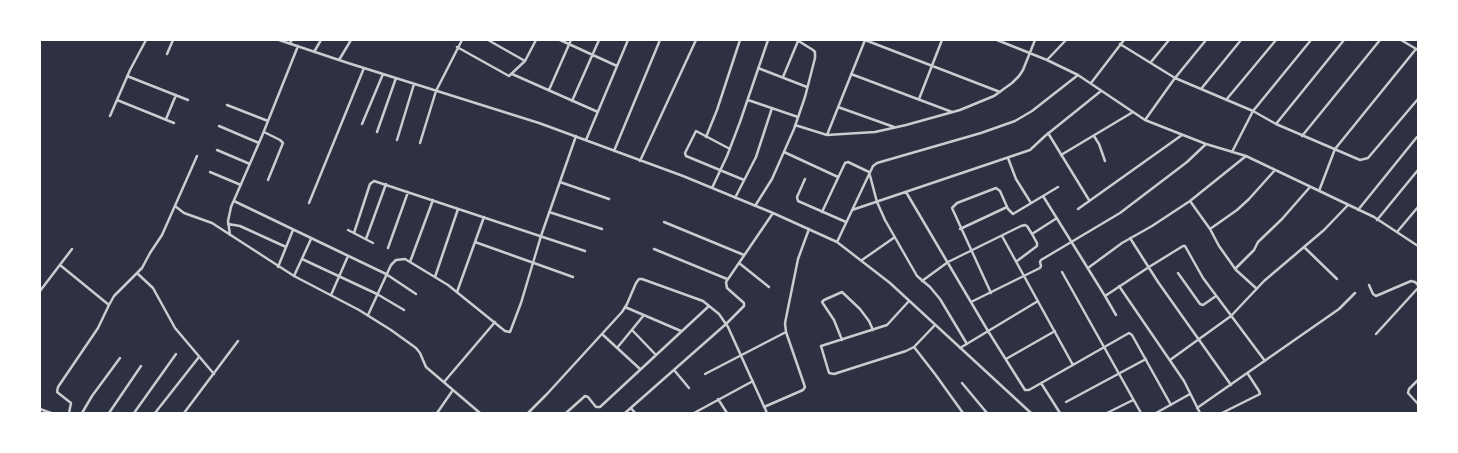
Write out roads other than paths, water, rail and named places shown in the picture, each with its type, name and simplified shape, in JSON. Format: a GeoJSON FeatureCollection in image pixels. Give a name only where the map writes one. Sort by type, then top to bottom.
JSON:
{"type":"FeatureCollection","features":[{"type":"Feature","properties":{"kind":"street"},"geometry":{"type":"LineString","coordinates":[[110,116],[127,76],[146,40]]}},
{"type":"Feature","properties":{"kind":"street"},"geometry":{"type":"LineString","coordinates":[[167,54],[173,40]]}},
{"type":"Feature","properties":{"kind":"street"},"geometry":{"type":"LineString","coordinates":[[279,40],[576,136],[712,188],[773,213],[837,242],[862,260],[909,300],[1031,413]]}},
{"type":"Feature","properties":{"kind":"street"},"geometry":{"type":"LineString","coordinates":[[290,44],[292,40]]}},
{"type":"Feature","properties":{"kind":"street"},"geometry":{"type":"LineString","coordinates":[[314,52],[321,40]]}},
{"type":"Feature","properties":{"kind":"street"},"geometry":{"type":"LineString","coordinates":[[339,60],[351,40]]}},
{"type":"Feature","properties":{"kind":"street"},"geometry":{"type":"LineString","coordinates":[[420,143],[436,91],[462,40]]}},
{"type":"Feature","properties":{"kind":"street"},"geometry":{"type":"LineString","coordinates":[[488,40],[525,61]]}},
{"type":"Feature","properties":{"kind":"street"},"geometry":{"type":"LineString","coordinates":[[457,48],[508,76],[525,61],[536,40]]}},
{"type":"Feature","properties":{"kind":"street"},"geometry":{"type":"LineString","coordinates":[[560,40],[617,66]]}},
{"type":"Feature","properties":{"kind":"street"},"geometry":{"type":"LineString","coordinates":[[549,90],[571,40]]}},
{"type":"Feature","properties":{"kind":"street"},"geometry":{"type":"LineString","coordinates":[[572,101],[599,40]]}},
{"type":"Feature","properties":{"kind":"street"},"geometry":{"type":"LineString","coordinates":[[586,140],[628,40]]}},
{"type":"Feature","properties":{"kind":"street"},"geometry":{"type":"LineString","coordinates":[[614,151],[660,40]]}},
{"type":"Feature","properties":{"kind":"street"},"geometry":{"type":"LineString","coordinates":[[640,161],[696,40]]}},
{"type":"Feature","properties":{"kind":"street"},"geometry":{"type":"LineString","coordinates":[[706,137],[717,110],[740,40]]}},
{"type":"Feature","properties":{"kind":"street"},"geometry":{"type":"LineString","coordinates":[[712,188],[730,148],[768,40]]}},
{"type":"Feature","properties":{"kind":"street"},"geometry":{"type":"LineString","coordinates":[[827,135],[865,40],[1000,92]]}},
{"type":"Feature","properties":{"kind":"street"},"geometry":{"type":"LineString","coordinates":[[919,99],[942,40]]}},
{"type":"Feature","properties":{"kind":"street"},"geometry":{"type":"LineString","coordinates":[[997,40],[1006,42],[1078,75],[1145,120],[1206,144],[1246,156],[1378,220],[1418,246]]}},
{"type":"Feature","properties":{"kind":"street"},"geometry":{"type":"LineString","coordinates":[[795,125],[827,135],[875,132],[896,128],[980,103],[1012,84],[1019,76],[1035,40]]}},
{"type":"Feature","properties":{"kind":"street"},"geometry":{"type":"LineString","coordinates":[[1047,60],[1066,40]]}},
{"type":"Feature","properties":{"kind":"street"},"geometry":{"type":"LineString","coordinates":[[1091,83],[1124,40]]}},
{"type":"Feature","properties":{"kind":"street"},"geometry":{"type":"LineString","coordinates":[[1151,62],[1169,40]]}},
{"type":"Feature","properties":{"kind":"street"},"geometry":{"type":"LineString","coordinates":[[1145,120],[1175,78],[1206,40]]}},
{"type":"Feature","properties":{"kind":"street"},"geometry":{"type":"LineString","coordinates":[[1201,89],[1241,40]]}},
{"type":"Feature","properties":{"kind":"street"},"geometry":{"type":"LineString","coordinates":[[1226,100],[1276,40]]}},
{"type":"Feature","properties":{"kind":"street"},"geometry":{"type":"LineString","coordinates":[[1232,152],[1253,111],[1311,40]]}},
{"type":"Feature","properties":{"kind":"street"},"geometry":{"type":"LineString","coordinates":[[1276,124],[1344,40]]}},
{"type":"Feature","properties":{"kind":"street"},"geometry":{"type":"LineString","coordinates":[[1302,136],[1380,40]]}},
{"type":"Feature","properties":{"kind":"street"},"geometry":{"type":"LineString","coordinates":[[1319,191],[1335,149],[1417,50],[1402,40]]}},
{"type":"Feature","properties":{"kind":"street"},"geometry":{"type":"LineString","coordinates":[[756,206],[772,179],[798,117],[816,54],[813,50],[799,41],[783,78]]}},
{"type":"Feature","properties":{"kind":"street"},"geometry":{"type":"LineString","coordinates":[[1120,44],[1175,78],[1253,111],[1302,136],[1360,160],[1368,158],[1418,99]]}},
{"type":"Feature","properties":{"kind":"street"},"geometry":{"type":"LineString","coordinates":[[230,235],[228,224],[229,214],[264,132],[298,46]]}},
{"type":"Feature","properties":{"kind":"street"},"geometry":{"type":"LineString","coordinates":[[309,204],[364,68]]}},
{"type":"Feature","properties":{"kind":"street"},"geometry":{"type":"LineString","coordinates":[[758,68],[807,87]]}},
{"type":"Feature","properties":{"kind":"street"},"geometry":{"type":"LineString","coordinates":[[362,124],[383,74]]}},
{"type":"Feature","properties":{"kind":"street"},"geometry":{"type":"LineString","coordinates":[[512,74],[598,112]]}},
{"type":"Feature","properties":{"kind":"street"},"geometry":{"type":"LineString","coordinates":[[851,74],[953,112]]}},
{"type":"Feature","properties":{"kind":"street"},"geometry":{"type":"LineString","coordinates":[[837,242],[873,166],[878,163],[981,133],[1015,121],[1032,111],[1078,75]]}},
{"type":"Feature","properties":{"kind":"street"},"geometry":{"type":"LineString","coordinates":[[127,76],[188,100]]}},
{"type":"Feature","properties":{"kind":"street"},"geometry":{"type":"LineString","coordinates":[[378,132],[396,78]]}},
{"type":"Feature","properties":{"kind":"street"},"geometry":{"type":"LineString","coordinates":[[397,140],[414,84]]}},
{"type":"Feature","properties":{"kind":"street"},"geometry":{"type":"LineString","coordinates":[[851,211],[1030,150],[1048,133],[1101,91]]}},
{"type":"Feature","properties":{"kind":"street"},"geometry":{"type":"LineString","coordinates":[[166,120],[176,95]]}},
{"type":"Feature","properties":{"kind":"street"},"geometry":{"type":"LineString","coordinates":[[116,100],[174,123]]}},
{"type":"Feature","properties":{"kind":"street"},"geometry":{"type":"LineString","coordinates":[[748,100],[798,117]]}},
{"type":"Feature","properties":{"kind":"street"},"geometry":{"type":"LineString","coordinates":[[227,105],[268,121]]}},
{"type":"Feature","properties":{"kind":"street"},"geometry":{"type":"LineString","coordinates":[[838,107],[896,128]]}},
{"type":"Feature","properties":{"kind":"street"},"geometry":{"type":"LineString","coordinates":[[735,198],[756,157],[772,108]]}},
{"type":"Feature","properties":{"kind":"street"},"geometry":{"type":"LineString","coordinates":[[1062,155],[1133,112]]}},
{"type":"Feature","properties":{"kind":"street"},"geometry":{"type":"LineString","coordinates":[[219,126],[259,143]]}},
{"type":"Feature","properties":{"kind":"street"},"geometry":{"type":"LineString","coordinates":[[264,132],[283,143],[268,180]]}},
{"type":"Feature","properties":{"kind":"street"},"geometry":{"type":"LineString","coordinates":[[730,148],[695,132],[685,155],[744,180]]}},
{"type":"Feature","properties":{"kind":"street"},"geometry":{"type":"LineString","coordinates":[[1048,133],[1089,200]]}},
{"type":"Feature","properties":{"kind":"street"},"geometry":{"type":"LineString","coordinates":[[1078,209],[1182,134]]}},
{"type":"Feature","properties":{"kind":"street"},"geometry":{"type":"LineString","coordinates":[[368,315],[391,265],[396,260],[405,259],[457,292],[505,331],[508,332],[511,330],[549,212],[576,136]]}},
{"type":"Feature","properties":{"kind":"street"},"geometry":{"type":"LineString","coordinates":[[1094,136],[1099,144],[1105,161]]}},
{"type":"Feature","properties":{"kind":"street"},"geometry":{"type":"LineString","coordinates":[[1358,210],[1417,137]]}},
{"type":"Feature","properties":{"kind":"street"},"geometry":{"type":"LineString","coordinates":[[971,302],[1040,268],[1041,260],[1120,213],[1187,162],[1206,144]]}},
{"type":"Feature","properties":{"kind":"street"},"geometry":{"type":"LineString","coordinates":[[217,150],[250,164]]}},
{"type":"Feature","properties":{"kind":"street"},"geometry":{"type":"LineString","coordinates":[[784,152],[838,177]]}},
{"type":"Feature","properties":{"kind":"street"},"geometry":{"type":"LineString","coordinates":[[69,413],[70,401],[57,390],[98,328],[114,296],[138,274],[153,247],[162,235],[197,156]]}},
{"type":"Feature","properties":{"kind":"street"},"geometry":{"type":"LineString","coordinates":[[1088,268],[1130,238],[1152,226],[1190,201],[1246,156]]}},
{"type":"Feature","properties":{"kind":"street"},"geometry":{"type":"LineString","coordinates":[[1008,158],[1014,176],[1031,203]]}},
{"type":"Feature","properties":{"kind":"street"},"geometry":{"type":"LineString","coordinates":[[822,212],[843,165],[846,162],[869,172],[877,202],[885,220],[917,276],[935,292],[967,344]]}},
{"type":"Feature","properties":{"kind":"street"},"geometry":{"type":"LineString","coordinates":[[1210,229],[1237,210],[1275,170]]}},
{"type":"Feature","properties":{"kind":"street"},"geometry":{"type":"LineString","coordinates":[[1378,220],[1418,170]]}},
{"type":"Feature","properties":{"kind":"street"},"geometry":{"type":"LineString","coordinates":[[210,172],[241,185]]}},
{"type":"Feature","properties":{"kind":"street"},"geometry":{"type":"LineString","coordinates":[[805,179],[797,198],[798,201],[846,222]]}},
{"type":"Feature","properties":{"kind":"street"},"geometry":{"type":"LineString","coordinates":[[354,233],[370,184],[374,181],[585,251]]}},
{"type":"Feature","properties":{"kind":"street"},"geometry":{"type":"LineString","coordinates":[[560,182],[608,199]]}},
{"type":"Feature","properties":{"kind":"street"},"geometry":{"type":"LineString","coordinates":[[366,239],[386,184]]}},
{"type":"Feature","properties":{"kind":"street"},"geometry":{"type":"LineString","coordinates":[[991,293],[970,251],[952,208],[957,203],[996,188],[1000,191],[1007,207],[1011,214],[1013,214],[1058,187]]}},
{"type":"Feature","properties":{"kind":"street"},"geometry":{"type":"LineString","coordinates":[[1236,268],[1254,250],[1258,242],[1282,219],[1310,187]]}},
{"type":"Feature","properties":{"kind":"street"},"geometry":{"type":"LineString","coordinates":[[388,248],[408,192]]}},
{"type":"Feature","properties":{"kind":"street"},"geometry":{"type":"LineString","coordinates":[[906,192],[988,331],[1025,390],[1029,390],[1129,333],[1132,334],[1171,405]]}},
{"type":"Feature","properties":{"kind":"street"},"geometry":{"type":"LineString","coordinates":[[1043,196],[1116,315]]}},
{"type":"Feature","properties":{"kind":"street"},"geometry":{"type":"LineString","coordinates":[[410,262],[433,200]]}},
{"type":"Feature","properties":{"kind":"street"},"geometry":{"type":"LineString","coordinates":[[234,201],[386,274],[416,294]]}},
{"type":"Feature","properties":{"kind":"street"},"geometry":{"type":"LineString","coordinates":[[1190,201],[1210,229],[1219,246],[1236,268],[1256,289]]}},
{"type":"Feature","properties":{"kind":"street"},"geometry":{"type":"LineString","coordinates":[[1170,360],[1231,316],[1277,269],[1324,230],[1348,205]]}},
{"type":"Feature","properties":{"kind":"street"},"geometry":{"type":"LineString","coordinates":[[175,206],[184,213],[212,223],[278,267],[368,315],[416,348],[420,353],[426,367],[478,412]]}},
{"type":"Feature","properties":{"kind":"street"},"geometry":{"type":"LineString","coordinates":[[1397,232],[1418,206]]}},
{"type":"Feature","properties":{"kind":"street"},"geometry":{"type":"LineString","coordinates":[[960,229],[1007,207]]}},
{"type":"Feature","properties":{"kind":"street"},"geometry":{"type":"LineString","coordinates":[[435,277],[458,209]]}},
{"type":"Feature","properties":{"kind":"street"},"geometry":{"type":"LineString","coordinates":[[549,212],[602,229]]}},
{"type":"Feature","properties":{"kind":"street"},"geometry":{"type":"LineString","coordinates":[[625,413],[726,324],[745,305],[727,288],[727,279],[773,213]]}},
{"type":"Feature","properties":{"kind":"street"},"geometry":{"type":"LineString","coordinates":[[457,292],[484,217]]}},
{"type":"Feature","properties":{"kind":"street"},"geometry":{"type":"LineString","coordinates":[[1032,234],[1057,218]]}},
{"type":"Feature","properties":{"kind":"street"},"geometry":{"type":"LineString","coordinates":[[664,222],[744,255]]}},
{"type":"Feature","properties":{"kind":"street"},"geometry":{"type":"LineString","coordinates":[[228,224],[240,226],[286,247]]}},
{"type":"Feature","properties":{"kind":"street"},"geometry":{"type":"LineString","coordinates":[[922,281],[948,262],[1025,225],[1032,234],[1037,246],[1017,261]]}},
{"type":"Feature","properties":{"kind":"street"},"geometry":{"type":"LineString","coordinates":[[764,407],[803,390],[805,387],[786,332],[785,323],[795,270],[809,229]]}},
{"type":"Feature","properties":{"kind":"street"},"geometry":{"type":"LineString","coordinates":[[278,267],[293,230]]}},
{"type":"Feature","properties":{"kind":"street"},"geometry":{"type":"LineString","coordinates":[[348,230],[373,243]]}},
{"type":"Feature","properties":{"kind":"street"},"geometry":{"type":"LineString","coordinates":[[1002,236],[1073,365]]}},
{"type":"Feature","properties":{"kind":"street"},"geometry":{"type":"LineString","coordinates":[[862,260],[895,237]]}},
{"type":"Feature","properties":{"kind":"street"},"geometry":{"type":"LineString","coordinates":[[1130,238],[1231,385]]}},
{"type":"Feature","properties":{"kind":"street"},"geometry":{"type":"LineString","coordinates":[[294,276],[311,239]]}},
{"type":"Feature","properties":{"kind":"street"},"geometry":{"type":"LineString","coordinates":[[475,242],[573,276]]}},
{"type":"Feature","properties":{"kind":"street"},"geometry":{"type":"LineString","coordinates":[[1105,296],[1184,245],[1187,247],[1203,278],[1265,361]]}},
{"type":"Feature","properties":{"kind":"street"},"geometry":{"type":"LineString","coordinates":[[1304,247],[1338,279]]}},
{"type":"Feature","properties":{"kind":"street"},"geometry":{"type":"LineString","coordinates":[[40,291],[72,249]]}},
{"type":"Feature","properties":{"kind":"street"},"geometry":{"type":"LineString","coordinates":[[654,249],[727,279]]}},
{"type":"Feature","properties":{"kind":"street"},"geometry":{"type":"LineString","coordinates":[[331,296],[348,256]]}},
{"type":"Feature","properties":{"kind":"street"},"geometry":{"type":"LineString","coordinates":[[302,259],[377,294],[404,310]]}},
{"type":"Feature","properties":{"kind":"street"},"geometry":{"type":"LineString","coordinates":[[739,263],[769,287]]}},
{"type":"Feature","properties":{"kind":"street"},"geometry":{"type":"LineString","coordinates":[[60,265],[109,305]]}},
{"type":"Feature","properties":{"kind":"street"},"geometry":{"type":"LineString","coordinates":[[1062,272],[1141,413]]}},
{"type":"Feature","properties":{"kind":"street"},"geometry":{"type":"LineString","coordinates":[[1178,273],[1200,304],[1203,305],[1216,296]]}},
{"type":"Feature","properties":{"kind":"street"},"geometry":{"type":"LineString","coordinates":[[138,274],[157,294],[175,328],[214,374]]}},
{"type":"Feature","properties":{"kind":"street"},"geometry":{"type":"LineString","coordinates":[[528,413],[602,334],[625,307],[637,280],[642,279],[694,297],[719,314],[726,324],[741,355],[766,413]]}},
{"type":"Feature","properties":{"kind":"street"},"geometry":{"type":"LineString","coordinates":[[1369,285],[1373,294],[1376,296],[1411,281],[1415,282],[1418,286],[1376,334]]}},
{"type":"Feature","properties":{"kind":"street"},"geometry":{"type":"LineString","coordinates":[[1119,286],[1184,381],[1200,413]]}},
{"type":"Feature","properties":{"kind":"street"},"geometry":{"type":"LineString","coordinates":[[842,340],[834,320],[822,302],[842,292],[860,309],[869,321],[873,330]]}},
{"type":"Feature","properties":{"kind":"street"},"geometry":{"type":"LineString","coordinates":[[1198,408],[1339,309],[1355,293]]}},
{"type":"Feature","properties":{"kind":"street"},"geometry":{"type":"LineString","coordinates":[[909,300],[887,325],[821,346],[828,371],[831,374],[899,354],[914,347],[935,324]]}},
{"type":"Feature","properties":{"kind":"street"},"geometry":{"type":"LineString","coordinates":[[960,348],[1038,301]]}},
{"type":"Feature","properties":{"kind":"street"},"geometry":{"type":"LineString","coordinates":[[566,413],[585,396],[588,397],[596,407],[600,406],[709,306]]}},
{"type":"Feature","properties":{"kind":"street"},"geometry":{"type":"LineString","coordinates":[[625,307],[681,331]]}},
{"type":"Feature","properties":{"kind":"street"},"geometry":{"type":"LineString","coordinates":[[617,348],[644,316]]}},
{"type":"Feature","properties":{"kind":"street"},"geometry":{"type":"LineString","coordinates":[[444,382],[495,322]]}},
{"type":"Feature","properties":{"kind":"street"},"geometry":{"type":"LineString","coordinates":[[632,330],[656,355]]}},
{"type":"Feature","properties":{"kind":"street"},"geometry":{"type":"LineString","coordinates":[[1006,359],[1055,331]]}},
{"type":"Feature","properties":{"kind":"street"},"geometry":{"type":"LineString","coordinates":[[705,374],[786,332]]}},
{"type":"Feature","properties":{"kind":"street"},"geometry":{"type":"LineString","coordinates":[[602,334],[640,369]]}},
{"type":"Feature","properties":{"kind":"street"},"geometry":{"type":"LineString","coordinates":[[184,413],[238,341]]}},
{"type":"Feature","properties":{"kind":"street"},"geometry":{"type":"LineString","coordinates":[[914,347],[963,413]]}},
{"type":"Feature","properties":{"kind":"street"},"geometry":{"type":"LineString","coordinates":[[134,413],[176,354]]}},
{"type":"Feature","properties":{"kind":"street"},"geometry":{"type":"LineString","coordinates":[[155,413],[199,357]]}},
{"type":"Feature","properties":{"kind":"street"},"geometry":{"type":"LineString","coordinates":[[82,413],[92,396],[120,358]]}},
{"type":"Feature","properties":{"kind":"street"},"geometry":{"type":"LineString","coordinates":[[1066,402],[1146,359]]}},
{"type":"Feature","properties":{"kind":"street"},"geometry":{"type":"LineString","coordinates":[[109,413],[141,366]]}},
{"type":"Feature","properties":{"kind":"street"},"geometry":{"type":"LineString","coordinates":[[674,370],[689,388]]}},
{"type":"Feature","properties":{"kind":"street"},"geometry":{"type":"LineString","coordinates":[[1222,413],[1260,394],[1248,374]]}},
{"type":"Feature","properties":{"kind":"street"},"geometry":{"type":"LineString","coordinates":[[1418,380],[1409,389],[1408,394],[1418,404]]}},
{"type":"Feature","properties":{"kind":"street"},"geometry":{"type":"LineString","coordinates":[[694,413],[753,381]]}},
{"type":"Feature","properties":{"kind":"street"},"geometry":{"type":"LineString","coordinates":[[962,383],[987,413]]}},
{"type":"Feature","properties":{"kind":"street"},"geometry":{"type":"LineString","coordinates":[[1041,383],[1060,413]]}},
{"type":"Feature","properties":{"kind":"street"},"geometry":{"type":"LineString","coordinates":[[437,413],[453,390]]}},
{"type":"Feature","properties":{"kind":"street"},"geometry":{"type":"LineString","coordinates":[[1156,413],[1190,394]]}},
{"type":"Feature","properties":{"kind":"street"},"geometry":{"type":"LineString","coordinates":[[718,399],[727,413]]}},
{"type":"Feature","properties":{"kind":"street"},"geometry":{"type":"LineString","coordinates":[[1107,413],[1133,400]]}},
{"type":"Feature","properties":{"kind":"street"},"geometry":{"type":"LineString","coordinates":[[631,408],[635,413]]}},
{"type":"Feature","properties":{"kind":"street"},"geometry":{"type":"LineString","coordinates":[[40,409],[51,413]]}}]}
